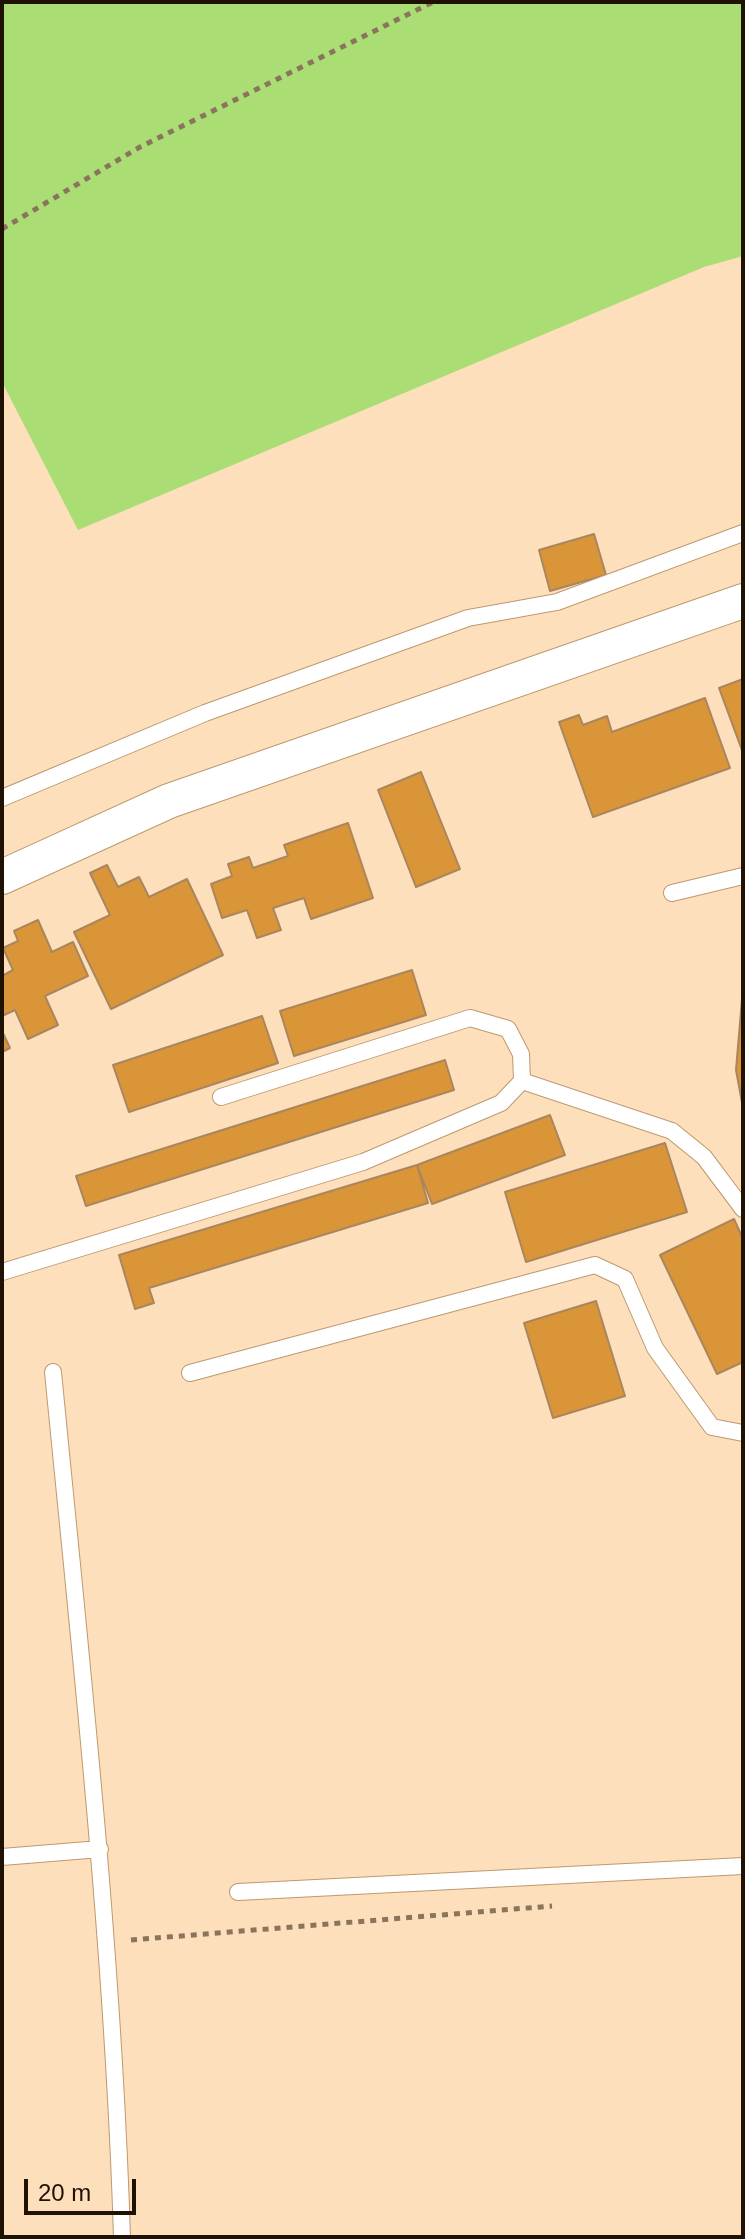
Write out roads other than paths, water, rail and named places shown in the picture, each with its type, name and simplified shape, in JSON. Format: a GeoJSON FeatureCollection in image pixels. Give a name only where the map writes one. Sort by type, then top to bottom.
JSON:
{"type":"FeatureCollection","features":[{"type":"Feature","properties":{"kind":"street"},"geometry":{"type":"LineString","coordinates":[[2,877],[169,801],[743,601]]}},
{"type":"Feature","properties":{"kind":"lane"},"geometry":{"type":"LineString","coordinates":[[2,798],[205,713],[453,623],[557,602],[743,533]]}},
{"type":"Feature","properties":{"kind":"lane"},"geometry":{"type":"LineString","coordinates":[[672,893],[743,876]]}},
{"type":"Feature","properties":{"kind":"lane"},"geometry":{"type":"LineString","coordinates":[[2,1272],[363,1162],[501,1103],[522,1081],[521,1054],[508,1029],[470,1018],[221,1097]]}},
{"type":"Feature","properties":{"kind":"lane"},"geometry":{"type":"LineString","coordinates":[[522,1081],[672,1131],[704,1157],[743,1209]]}},
{"type":"Feature","properties":{"kind":"lane"},"geometry":{"type":"LineString","coordinates":[[190,1373],[595,1265],[625,1279],[655,1348],[712,1427],[743,1433]]}},
{"type":"Feature","properties":{"kind":"lane"},"geometry":{"type":"LineString","coordinates":[[53,1372],[100,1849],[117,2091],[122,2237]]}},
{"type":"Feature","properties":{"kind":"lane"},"geometry":{"type":"LineString","coordinates":[[2,1857],[100,1849]]}},
{"type":"Feature","properties":{"kind":"lane"},"geometry":{"type":"LineString","coordinates":[[238,1892],[743,1866]]}}]}
